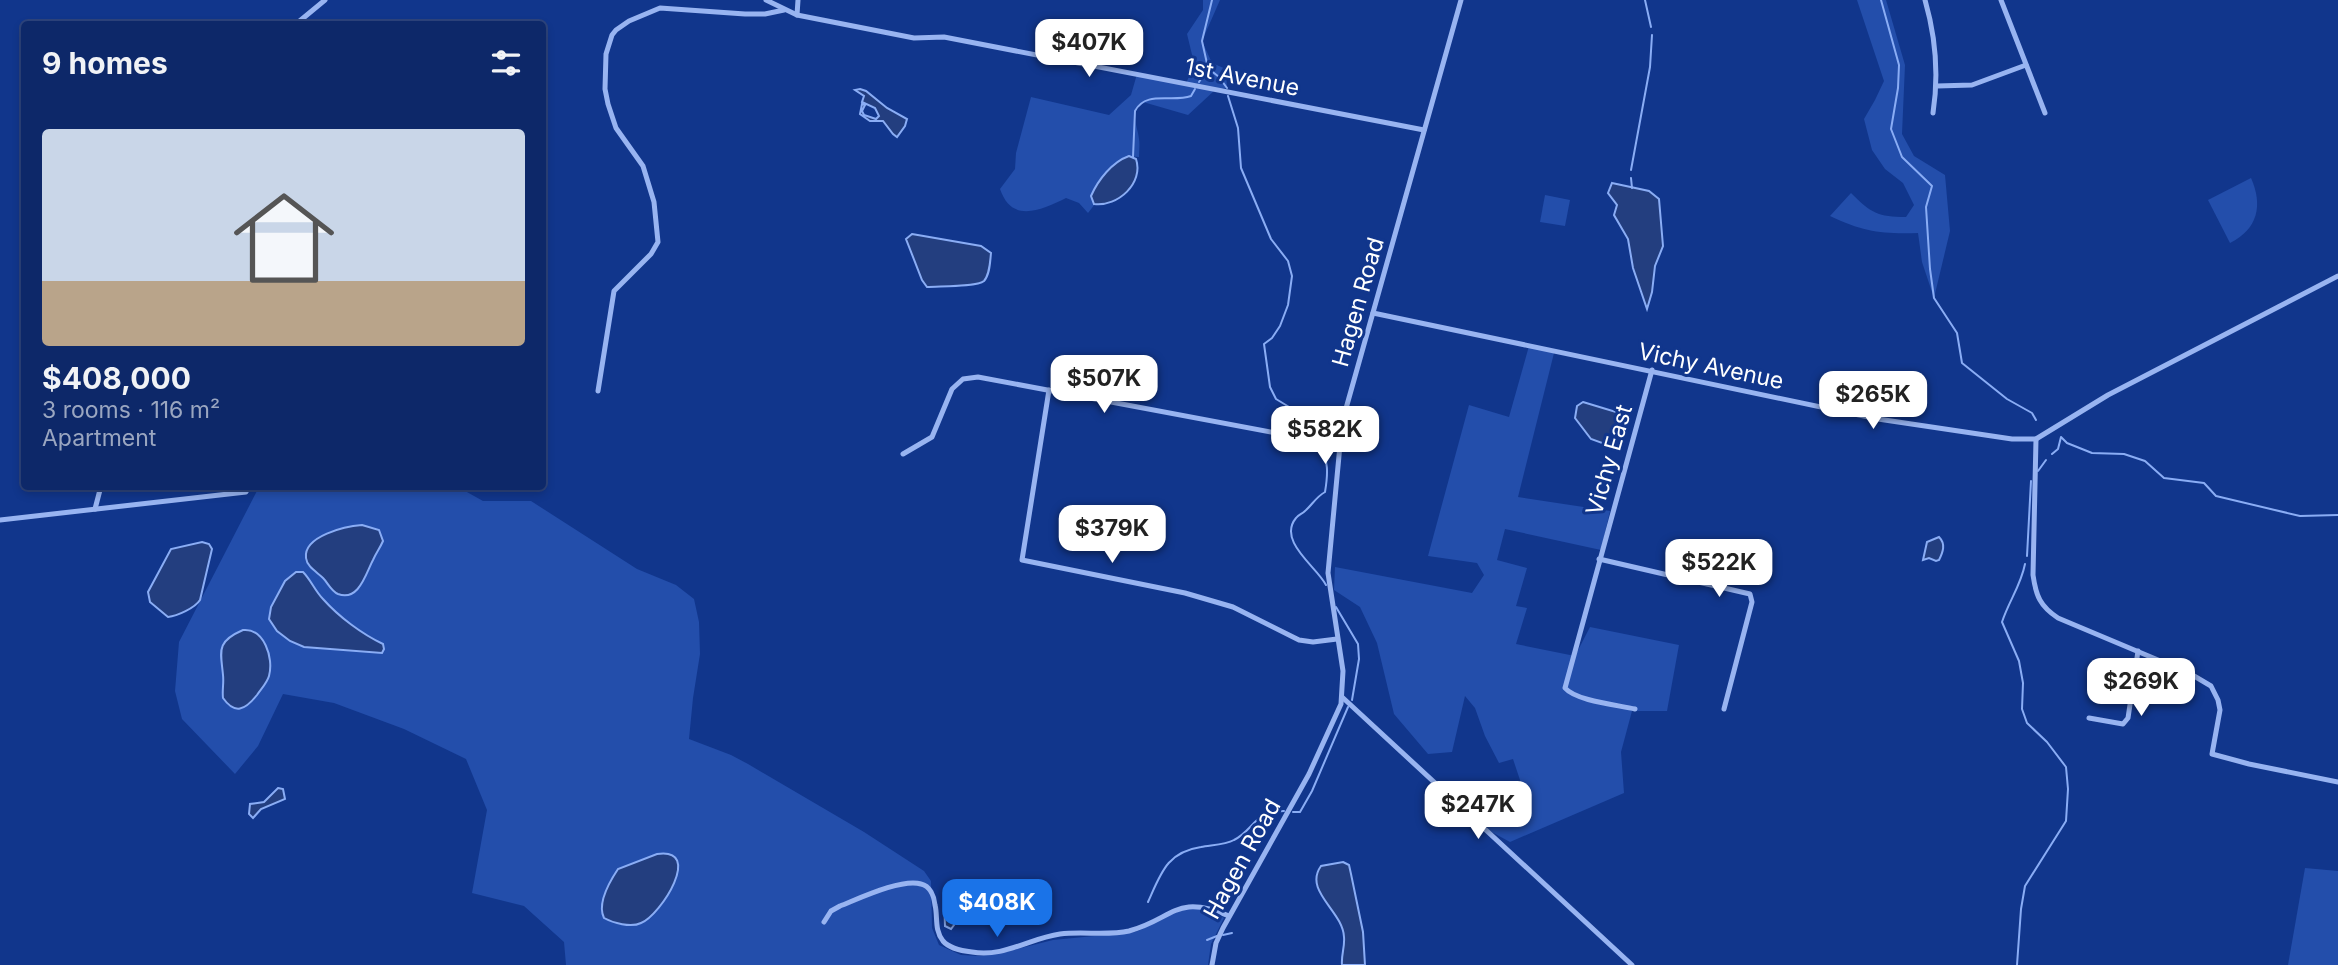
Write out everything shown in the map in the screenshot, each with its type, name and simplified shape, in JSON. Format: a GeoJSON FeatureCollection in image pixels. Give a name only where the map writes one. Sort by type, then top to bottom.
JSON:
{"type":"FeatureCollection","features":[{"type":"Feature","properties":{"kind":"street"},"geometry":{"type":"LineString","coordinates":[[300,21],[326,0]]}},
{"type":"Feature","properties":{"kind":"street","name":"1st Avenue"},"geometry":{"type":"LineString","coordinates":[[766,0],[797,15],[914,37],[944,37],[1424,130]]}},
{"type":"Feature","properties":{"kind":"street"},"geometry":{"type":"LineString","coordinates":[[797,15],[799,0]]}},
{"type":"Feature","properties":{"kind":"street","name":"Hagen Road"},"geometry":{"type":"LineString","coordinates":[[1212,965],[1217,940],[1229,916],[1309,774],[1339,711],[1343,671],[1328,573],[1345,412],[1461,0]]}},
{"type":"Feature","properties":{"kind":"street"},"geometry":{"type":"LineString","coordinates":[[1925,0],[1934,40],[1937,86],[1933,113]]}},
{"type":"Feature","properties":{"kind":"street"},"geometry":{"type":"LineString","coordinates":[[2001,0],[2045,113]]}},
{"type":"Feature","properties":{"kind":"street"},"geometry":{"type":"LineString","coordinates":[[598,391],[614,291],[651,254],[658,242],[654,202],[643,166],[615,128],[608,104],[605,89],[606,54],[612,35],[629,21],[660,8],[744,14],[784,10]]}},
{"type":"Feature","properties":{"kind":"street"},"geometry":{"type":"LineString","coordinates":[[1937,86],[1972,85],[2026,65]]}},
{"type":"Feature","properties":{"kind":"street"},"geometry":{"type":"LineString","coordinates":[[2338,276],[2108,395],[2036,439],[2033,575],[2038,600],[2058,618],[2138,651],[2211,686],[2220,710],[2212,754],[2338,782]]}},
{"type":"Feature","properties":{"kind":"street","name":"Vichy Avenue"},"geometry":{"type":"LineString","coordinates":[[1373,313],[1878,419],[2012,439],[2036,439]]}},
{"type":"Feature","properties":{"kind":"street","name":"Vichy East"},"geometry":{"type":"LineString","coordinates":[[1635,709],[1579,696],[1565,688],[1652,370]]}},
{"type":"Feature","properties":{"kind":"street"},"geometry":{"type":"LineString","coordinates":[[903,454],[932,438],[952,389],[963,379],[978,377],[1340,446]]}},
{"type":"Feature","properties":{"kind":"street"},"geometry":{"type":"LineString","coordinates":[[1049,390],[1022,560],[1185,593],[1233,607],[1299,640],[1313,642],[1337,639]]}},
{"type":"Feature","properties":{"kind":"street"},"geometry":{"type":"LineString","coordinates":[[95,509],[100,490]]}},
{"type":"Feature","properties":{"kind":"street"},"geometry":{"type":"LineString","coordinates":[[0,520],[247,490]]}},
{"type":"Feature","properties":{"kind":"street"},"geometry":{"type":"LineString","coordinates":[[1599,559],[1750,594],[1752,602],[1724,709]]}},
{"type":"Feature","properties":{"kind":"street"},"geometry":{"type":"LineString","coordinates":[[2089,718],[2123,724],[2128,718],[2138,651]]}},
{"type":"Feature","properties":{"kind":"street"},"geometry":{"type":"LineString","coordinates":[[1342,696],[1632,965]]}},
{"type":"Feature","properties":{"kind":"street"},"geometry":{"type":"LineString","coordinates":[[824,922],[831,911],[838,907],[907,883],[920,883],[930,891],[936,905],[939,933],[943,940],[957,949],[974,953],[1010,949],[1057,935],[1128,931],[1148,924],[1171,910],[1187,907],[1207,908],[1229,916]]}},
{"type":"Feature","properties":{"kind":"shaded area"},"geometry":{"type":"Polygon","coordinates":[[[1203,0],[1220,0],[1202,41],[1212,63],[1226,69],[1227,88],[1215,90],[1188,115],[1143,102],[1138,106],[1135,119],[1139,157],[1122,159],[1105,172],[1096,185],[1093,198],[1095,204],[1088,213],[1079,203],[1066,198],[1037,210],[1012,207],[1000,189],[1015,169],[1016,153],[1031,97],[1109,115],[1131,95],[1137,74],[1186,84],[1194,63],[1187,34],[1203,10],[1203,0]]]}},
{"type":"Feature","properties":{"kind":"shaded area"},"geometry":{"type":"Polygon","coordinates":[[[1857,0],[1886,0],[1905,65],[1902,134],[1914,156],[1945,175],[1950,231],[1934,298],[1922,262],[1918,233],[1873,231],[1830,216],[1851,193],[1864,205],[1882,215],[1906,217],[1914,205],[1903,183],[1885,169],[1872,150],[1864,119],[1884,81],[1857,0]]]}},
{"type":"Feature","properties":{"kind":"shaded area"},"geometry":{"type":"Polygon","coordinates":[[[860,89],[907,119],[897,137],[883,121],[870,121],[860,114],[862,104],[865,105],[862,111],[864,115],[876,119],[879,116],[875,108],[862,102],[864,96],[855,90],[860,89]]]}},
{"type":"Feature","properties":{"kind":"shaded area"},"geometry":{"type":"Polygon","coordinates":[[[1129,156],[1136,159],[1133,185],[1112,202],[1094,204],[1091,196],[1102,178],[1111,167],[1129,156]]]}},
{"type":"Feature","properties":{"kind":"shaded area"},"geometry":{"type":"Polygon","coordinates":[[[2251,178],[2257,198],[2256,215],[2247,231],[2230,243],[2208,200],[2251,178]]]}},
{"type":"Feature","properties":{"kind":"shaded area"},"geometry":{"type":"Polygon","coordinates":[[[1612,183],[1649,191],[1659,199],[1663,246],[1655,266],[1647,309],[1633,268],[1628,239],[1614,215],[1617,205],[1608,193],[1612,183]]]}},
{"type":"Feature","properties":{"kind":"shaded area"},"geometry":{"type":"Polygon","coordinates":[[[1545,195],[1570,200],[1565,226],[1540,222],[1545,195]]]}},
{"type":"Feature","properties":{"kind":"shaded area"},"geometry":{"type":"Polygon","coordinates":[[[912,234],[981,246],[991,253],[986,278],[974,284],[927,287],[906,239],[912,234]]]}},
{"type":"Feature","properties":{"kind":"shaded area"},"geometry":{"type":"Polygon","coordinates":[[[1529,346],[1554,353],[1518,497],[1610,511],[1601,550],[1505,529],[1497,560],[1527,568],[1516,606],[1527,608],[1516,644],[1575,656],[1590,627],[1679,645],[1667,711],[1632,711],[1621,752],[1624,793],[1510,842],[1488,830],[1470,809],[1523,789],[1513,759],[1499,763],[1475,708],[1465,696],[1452,752],[1428,754],[1394,714],[1377,643],[1360,607],[1334,590],[1335,567],[1472,593],[1484,575],[1477,563],[1428,556],[1469,405],[1509,417],[1529,346]]]}},
{"type":"Feature","properties":{"kind":"shaded area"},"geometry":{"type":"Polygon","coordinates":[[[1583,402],[1626,415],[1624,433],[1613,447],[1591,439],[1575,418],[1577,406],[1583,402]]]}},
{"type":"Feature","properties":{"kind":"shaded area"},"geometry":{"type":"Polygon","coordinates":[[[257,490],[463,490],[483,501],[531,501],[637,569],[676,585],[694,599],[699,622],[700,654],[689,739],[748,764],[864,832],[924,871],[931,881],[932,928],[939,945],[961,955],[979,956],[1053,940],[1135,932],[1170,913],[1184,909],[1198,909],[1224,918],[1211,944],[1208,965],[566,965],[564,942],[524,906],[472,893],[487,810],[466,759],[404,729],[334,703],[283,694],[258,746],[235,774],[182,719],[175,691],[179,642],[257,490]]]}},
{"type":"Feature","properties":{"kind":"shaded area"},"geometry":{"type":"Polygon","coordinates":[[[362,525],[379,530],[383,541],[361,585],[351,594],[338,594],[308,564],[307,550],[318,538],[346,527],[362,525]]]}},
{"type":"Feature","properties":{"kind":"shaded area"},"geometry":{"type":"Polygon","coordinates":[[[1939,537],[1943,551],[1939,560],[1923,560],[1927,542],[1939,537]]]}},
{"type":"Feature","properties":{"kind":"shaded area"},"geometry":{"type":"Polygon","coordinates":[[[202,542],[209,544],[212,549],[200,600],[186,611],[168,617],[150,602],[148,592],[171,549],[202,542]]]}},
{"type":"Feature","properties":{"kind":"shaded area"},"geometry":{"type":"Polygon","coordinates":[[[296,572],[303,572],[320,596],[343,619],[383,644],[382,653],[304,647],[277,631],[269,619],[271,607],[285,581],[296,572]]]}},
{"type":"Feature","properties":{"kind":"shaded area"},"geometry":{"type":"Polygon","coordinates":[[[243,630],[257,634],[262,639],[269,653],[270,669],[267,681],[253,700],[244,707],[236,708],[223,698],[221,654],[224,643],[243,630]]]}},
{"type":"Feature","properties":{"kind":"shaded area"},"geometry":{"type":"Polygon","coordinates":[[[278,788],[283,789],[285,799],[261,809],[253,818],[249,814],[250,804],[264,802],[278,788]]]}},
{"type":"Feature","properties":{"kind":"shaded area"},"geometry":{"type":"Polygon","coordinates":[[[657,854],[671,855],[677,861],[678,871],[659,908],[641,923],[632,925],[604,918],[603,900],[618,869],[657,854]]]}},
{"type":"Feature","properties":{"kind":"shaded area"},"geometry":{"type":"Polygon","coordinates":[[[1343,862],[1349,865],[1351,874],[1363,932],[1365,965],[1342,965],[1342,928],[1317,884],[1321,866],[1343,862]]]}},
{"type":"Feature","properties":{"kind":"shaded area"},"geometry":{"type":"Polygon","coordinates":[[[2305,868],[2338,871],[2338,965],[2288,965],[2305,868]]]}},
{"type":"Feature","properties":{"kind":"shaded area"},"geometry":{"type":"Polygon","coordinates":[[[944,898],[959,907],[956,910],[958,915],[952,918],[954,925],[951,929],[945,926],[944,898]]]}},
{"type":"Feature","properties":{"kind":"waterway"},"geometry":{"type":"LineString","coordinates":[[1199,82],[1208,68],[1202,41],[1212,0]]}},
{"type":"Feature","properties":{"kind":"waterway"},"geometry":{"type":"LineString","coordinates":[[1645,0],[1651,27]]}},
{"type":"Feature","properties":{"kind":"waterway"},"geometry":{"type":"LineString","coordinates":[[1881,0],[1899,65],[1891,129],[1902,157],[1932,186],[1926,207],[1934,298],[1957,333],[1962,363],[2007,399],[2032,413],[2036,420]]}},
{"type":"Feature","properties":{"kind":"waterway"},"geometry":{"type":"LineString","coordinates":[[1631,170],[1650,67],[1652,35]]}},
{"type":"Feature","properties":{"kind":"waterway"},"geometry":{"type":"LineString","coordinates":[[1209,69],[1227,88]]}},
{"type":"Feature","properties":{"kind":"waterway"},"geometry":{"type":"LineString","coordinates":[[1133,157],[1135,111],[1140,105],[1153,99],[1191,96],[1195,89]]}},
{"type":"Feature","properties":{"kind":"waterway"},"geometry":{"type":"LineString","coordinates":[[1228,96],[1238,128],[1241,168],[1271,239],[1288,261],[1292,276],[1288,305],[1280,326],[1264,344],[1270,387],[1276,399],[1304,416],[1313,437]]}},
{"type":"Feature","properties":{"kind":"waterway"},"geometry":{"type":"LineString","coordinates":[[1631,178],[1632,188]]}},
{"type":"Feature","properties":{"kind":"waterway"},"geometry":{"type":"LineString","coordinates":[[2052,454],[2058,449],[2061,437],[2067,443],[2092,453],[2124,454],[2145,461],[2164,478],[2204,483],[2216,496],[2300,516],[2338,515]]}},
{"type":"Feature","properties":{"kind":"waterway"},"geometry":{"type":"LineString","coordinates":[[1319,445],[1327,467],[1325,492],[1296,518],[1291,527],[1291,536],[1300,553],[1326,585]]}},
{"type":"Feature","properties":{"kind":"waterway"},"geometry":{"type":"LineString","coordinates":[[2038,471],[2046,460]]}},
{"type":"Feature","properties":{"kind":"waterway"},"geometry":{"type":"LineString","coordinates":[[2027,556],[2031,481]]}},
{"type":"Feature","properties":{"kind":"waterway"},"geometry":{"type":"LineString","coordinates":[[2017,965],[2025,886],[2066,821],[2068,789],[2066,767],[2047,742],[2027,723],[2022,709],[2023,683],[2019,661],[2002,622],[2025,564]]}},
{"type":"Feature","properties":{"kind":"waterway"},"geometry":{"type":"LineString","coordinates":[[1336,607],[1358,644],[1359,659],[1352,700]]}},
{"type":"Feature","properties":{"kind":"waterway"},"geometry":{"type":"LineString","coordinates":[[1293,812],[1300,812],[1312,791],[1348,707]]}},
{"type":"Feature","properties":{"kind":"waterway"},"geometry":{"type":"LineString","coordinates":[[1148,902],[1162,873],[1180,854],[1230,842],[1266,814],[1284,811]]}},
{"type":"Feature","properties":{"kind":"waterway"},"geometry":{"type":"LineString","coordinates":[[1223,935],[1232,933]]}},
{"type":"Feature","properties":{"kind":"waterway"},"geometry":{"type":"LineString","coordinates":[[1207,940],[1217,936]]}}]}
